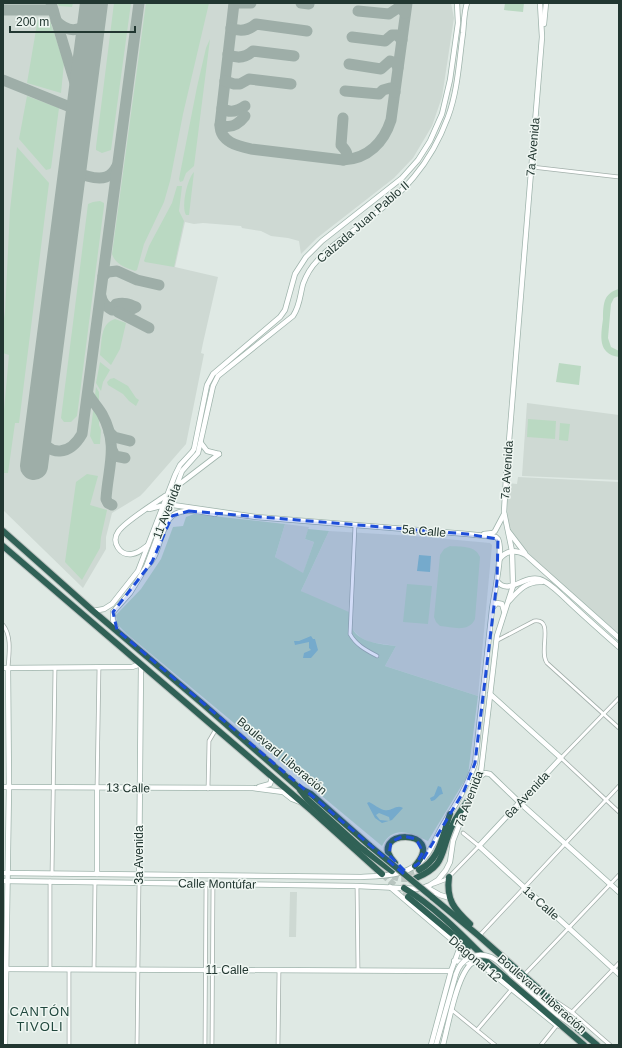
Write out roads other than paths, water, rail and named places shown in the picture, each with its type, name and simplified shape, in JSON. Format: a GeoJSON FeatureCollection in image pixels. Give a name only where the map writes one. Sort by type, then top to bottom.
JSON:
{"type":"FeatureCollection","features":[{"type":"Feature","properties":{"kind":"highway","name":"Boulevard Liberación"},"geometry":{"type":"LineString","coordinates":[[3,531],[93,611],[117,630],[299,788],[311,794],[370,846],[479,936],[548,997],[564,1012],[578,1029],[597,1045]]}},
{"type":"Feature","properties":{"kind":"highway","name":"Boulevard Liberación"},"geometry":{"type":"LineString","coordinates":[[3,546],[271,776],[381,873]]}},
{"type":"Feature","properties":{"kind":"highway"},"geometry":{"type":"LineString","coordinates":[[299,788],[307,799],[360,847],[392,871]]}},
{"type":"Feature","properties":{"kind":"highway"},"geometry":{"type":"LineString","coordinates":[[416,878],[431,871],[437,865],[443,854],[447,839],[455,820],[469,799]]}},
{"type":"Feature","properties":{"kind":"highway"},"geometry":{"type":"LineString","coordinates":[[417,868],[427,866],[436,856],[450,814]]}},
{"type":"Feature","properties":{"kind":"highway"},"geometry":{"type":"LineString","coordinates":[[417,868],[422,856],[422,847],[416,839],[408,837],[396,838],[390,844],[388,851],[389,855],[395,863],[434,898]]}},
{"type":"Feature","properties":{"kind":"highway"},"geometry":{"type":"LineString","coordinates":[[449,877],[448,890],[454,907],[475,929],[479,936]]}},
{"type":"Feature","properties":{"kind":"highway"},"geometry":{"type":"LineString","coordinates":[[404,888],[416,895],[441,916],[494,967]]}},
{"type":"Feature","properties":{"kind":"highway"},"geometry":{"type":"LineString","coordinates":[[408,897],[468,947]]}},
{"type":"Feature","properties":{"kind":"highway","name":"Boulevard Liberación"},"geometry":{"type":"LineString","coordinates":[[486,961],[584,1045]]}},
{"type":"Feature","properties":{"kind":"main road","name":"Calzada Juan Pablo II"},"geometry":{"type":"LineString","coordinates":[[209,380],[216,370],[280,317],[287,305],[295,274],[300,265],[313,249],[398,182],[425,150],[436,130],[447,96],[458,23],[457,3]]}},
{"type":"Feature","properties":{"kind":"main road","name":"Calzada Juan Pablo II"},"geometry":{"type":"LineString","coordinates":[[213,386],[218,376],[293,316],[298,307],[303,284],[316,262],[396,197],[416,175],[427,160],[449,116],[454,98],[467,3]]}},
{"type":"Feature","properties":{"kind":"main road","name":"7a Avenida"},"geometry":{"type":"LineString","coordinates":[[540,3],[542,37]]}},
{"type":"Feature","properties":{"kind":"main road","name":"7a Avenida"},"geometry":{"type":"LineString","coordinates":[[428,886],[441,876],[448,866],[451,858],[453,841],[469,799],[480,778],[496,641],[513,586],[512,551],[504,512],[546,3]]}},
{"type":"Feature","properties":{"kind":"main road","name":"11 Avenida"},"geometry":{"type":"LineString","coordinates":[[93,611],[104,609],[112,604],[138,571],[175,475],[180,465],[194,449],[209,380]]}},
{"type":"Feature","properties":{"kind":"main road","name":"11 Avenida"},"geometry":{"type":"LineString","coordinates":[[117,630],[113,620],[114,612],[130,593],[146,567],[182,471],[198,453],[213,386]]}},
{"type":"Feature","properties":{"kind":"main road"},"geometry":{"type":"LineString","coordinates":[[181,483],[219,454],[207,450],[200,443]]}},
{"type":"Feature","properties":{"kind":"main road"},"geometry":{"type":"LineString","coordinates":[[149,544],[138,552],[128,554],[123,553],[119,550],[116,537],[120,529],[165,496]]}},
{"type":"Feature","properties":{"kind":"main road","name":"5a Calle"},"geometry":{"type":"LineString","coordinates":[[173,505],[256,517],[467,534],[496,538],[498,539],[500,547],[499,560]]}},
{"type":"Feature","properties":{"kind":"main road"},"geometry":{"type":"LineString","coordinates":[[146,510],[160,506]]}},
{"type":"Feature","properties":{"kind":"main road"},"geometry":{"type":"LineString","coordinates":[[146,567],[155,557],[169,520],[172,516],[189,511],[242,517],[256,517]]}},
{"type":"Feature","properties":{"kind":"main road"},"geometry":{"type":"LineString","coordinates":[[467,534],[493,533],[504,512]]}},
{"type":"Feature","properties":{"kind":"main road"},"geometry":{"type":"LineString","coordinates":[[507,528],[526,555]]}},
{"type":"Feature","properties":{"kind":"main road"},"geometry":{"type":"LineString","coordinates":[[499,560],[502,555],[512,551],[519,551],[526,555],[619,638]]}},
{"type":"Feature","properties":{"kind":"main road","name":"7a Avenida"},"geometry":{"type":"LineString","coordinates":[[450,814],[464,791],[475,763],[492,608],[499,560]]}},
{"type":"Feature","properties":{"kind":"main road"},"geometry":{"type":"LineString","coordinates":[[497,581],[503,586],[513,586],[533,578],[546,582],[619,647]]}},
{"type":"Feature","properties":{"kind":"main road"},"geometry":{"type":"LineString","coordinates":[[507,604],[526,585],[532,582],[546,582]]}},
{"type":"Feature","properties":{"kind":"main road"},"geometry":{"type":"LineString","coordinates":[[492,608],[497,603],[502,604],[504,613]]}},
{"type":"Feature","properties":{"kind":"main road"},"geometry":{"type":"LineString","coordinates":[[5,1045],[5,873],[9,787],[6,668],[132,667],[141,664]]}},
{"type":"Feature","properties":{"kind":"main road","name":"3a Avenida"},"geometry":{"type":"LineString","coordinates":[[139,883],[141,664]]}},
{"type":"Feature","properties":{"kind":"main road"},"geometry":{"type":"LineString","coordinates":[[490,694],[561,758]]}},
{"type":"Feature","properties":{"kind":"main road","name":"6a Avenida"},"geometry":{"type":"LineString","coordinates":[[479,846],[561,758]]}},
{"type":"Feature","properties":{"kind":"main road"},"geometry":{"type":"LineString","coordinates":[[480,778],[485,772],[490,774],[619,892]]}},
{"type":"Feature","properties":{"kind":"main road","name":"13 Calle"},"geometry":{"type":"LineString","coordinates":[[253,788],[270,784],[271,776]]}},
{"type":"Feature","properties":{"kind":"main road","name":"13 Calle"},"geometry":{"type":"LineString","coordinates":[[3,787],[253,788],[283,792],[292,799],[301,802]]}},
{"type":"Feature","properties":{"kind":"main road"},"geometry":{"type":"LineString","coordinates":[[97,788],[97,874]]}},
{"type":"Feature","properties":{"kind":"main road","name":"1a Calle"},"geometry":{"type":"LineString","coordinates":[[479,846],[619,974]]}},
{"type":"Feature","properties":{"kind":"main road","name":"Calle Montúfar"},"geometry":{"type":"LineString","coordinates":[[5,873],[380,876],[400,873],[417,868]]}},
{"type":"Feature","properties":{"kind":"main road","name":"Calle Montúfar"},"geometry":{"type":"LineString","coordinates":[[5,881],[389,886],[412,889],[428,886]]}},
{"type":"Feature","properties":{"kind":"main road","name":"Diagonal 12"},"geometry":{"type":"LineString","coordinates":[[389,886],[511,990],[560,1026]]}},
{"type":"Feature","properties":{"kind":"main road"},"geometry":{"type":"LineString","coordinates":[[428,886],[440,895],[450,898]]}},
{"type":"Feature","properties":{"kind":"main road"},"geometry":{"type":"LineString","coordinates":[[436,1045],[454,972],[454,961],[460,947]]}},
{"type":"Feature","properties":{"kind":"main road"},"geometry":{"type":"LineString","coordinates":[[432,1045],[454,972],[462,962],[473,956],[491,957],[558,1015],[578,1029]]}},
{"type":"Feature","properties":{"kind":"main road"},"geometry":{"type":"LineString","coordinates":[[454,961],[472,963],[478,962]]}},
{"type":"Feature","properties":{"kind":"main road"},"geometry":{"type":"LineString","coordinates":[[443,1045],[461,978],[472,963]]}},
{"type":"Feature","properties":{"kind":"main road","name":"11 Calle"},"geometry":{"type":"LineString","coordinates":[[4,969],[358,970],[454,972]]}},
{"type":"Feature","properties":{"kind":"street"},"geometry":{"type":"LineString","coordinates":[[532,167],[619,177]]}},
{"type":"Feature","properties":{"kind":"street"},"geometry":{"type":"LineString","coordinates":[[355,525],[350,634],[354,641],[377,656]]}},
{"type":"Feature","properties":{"kind":"street"},"geometry":{"type":"LineString","coordinates":[[496,641],[534,621],[543,621],[545,625],[544,659],[603,715],[619,728]]}},
{"type":"Feature","properties":{"kind":"street"},"geometry":{"type":"LineString","coordinates":[[3,625],[7,630],[9,637],[6,668]]}},
{"type":"Feature","properties":{"kind":"street"},"geometry":{"type":"LineString","coordinates":[[52,874],[55,667]]}},
{"type":"Feature","properties":{"kind":"street"},"geometry":{"type":"LineString","coordinates":[[97,788],[99,667]]}},
{"type":"Feature","properties":{"kind":"street","name":"6a Avenida"},"geometry":{"type":"LineString","coordinates":[[561,758],[619,698]]}},
{"type":"Feature","properties":{"kind":"street"},"geometry":{"type":"LineString","coordinates":[[208,789],[209,741],[216,729]]}},
{"type":"Feature","properties":{"kind":"street"},"geometry":{"type":"LineString","coordinates":[[561,758],[619,812]]}},
{"type":"Feature","properties":{"kind":"street"},"geometry":{"type":"LineString","coordinates":[[479,936],[619,786]]}},
{"type":"Feature","properties":{"kind":"street","name":"1a Calle"},"geometry":{"type":"LineString","coordinates":[[463,833],[479,846]]}},
{"type":"Feature","properties":{"kind":"street","name":"6a Avenida"},"geometry":{"type":"LineString","coordinates":[[428,886],[441,882],[449,877],[479,846]]}},
{"type":"Feature","properties":{"kind":"street"},"geometry":{"type":"LineString","coordinates":[[524,975],[619,874]]}},
{"type":"Feature","properties":{"kind":"street"},"geometry":{"type":"LineString","coordinates":[[50,881],[50,969]]}},
{"type":"Feature","properties":{"kind":"street"},"geometry":{"type":"LineString","coordinates":[[94,970],[95,882]]}},
{"type":"Feature","properties":{"kind":"street","name":"3a Avenida"},"geometry":{"type":"LineString","coordinates":[[137,1045],[139,883]]}},
{"type":"Feature","properties":{"kind":"street"},"geometry":{"type":"LineString","coordinates":[[205,1045],[206,884]]}},
{"type":"Feature","properties":{"kind":"street"},"geometry":{"type":"LineString","coordinates":[[212,1045],[213,884]]}},
{"type":"Feature","properties":{"kind":"street"},"geometry":{"type":"LineString","coordinates":[[357,886],[358,970]]}},
{"type":"Feature","properties":{"kind":"street"},"geometry":{"type":"LineString","coordinates":[[572,1012],[619,963]]}},
{"type":"Feature","properties":{"kind":"street"},"geometry":{"type":"LineString","coordinates":[[69,969],[70,1045]]}},
{"type":"Feature","properties":{"kind":"street"},"geometry":{"type":"LineString","coordinates":[[278,1045],[280,970]]}},
{"type":"Feature","properties":{"kind":"street"},"geometry":{"type":"LineString","coordinates":[[477,1030],[511,990]]}},
{"type":"Feature","properties":{"kind":"street","name":"Boulevard Liberación"},"geometry":{"type":"LineString","coordinates":[[548,997],[572,1012],[610,1045]]}},
{"type":"Feature","properties":{"kind":"street"},"geometry":{"type":"LineString","coordinates":[[452,1010],[495,1045]]}},
{"type":"Feature","properties":{"kind":"street"},"geometry":{"type":"LineString","coordinates":[[541,1045],[560,1026]]}},
{"type":"Feature","properties":{"kind":"water"},"geometry":{"type":"Polygon","coordinates":[[[419,555],[431,556],[430,572],[417,571],[419,555]]]}},
{"type":"Feature","properties":{"kind":"water"},"geometry":{"type":"Polygon","coordinates":[[[311,636],[315,639],[318,650],[311,658],[303,658],[304,653],[311,650],[309,648],[309,642],[295,645],[294,641],[299,641],[311,636]]]}},
{"type":"Feature","properties":{"kind":"water"},"geometry":{"type":"Polygon","coordinates":[[[438,786],[441,787],[443,794],[431,801],[430,798],[434,796],[438,786]]]}},
{"type":"Feature","properties":{"kind":"water"},"geometry":{"type":"Polygon","coordinates":[[[369,802],[384,810],[398,807],[403,808],[390,821],[389,817],[379,813],[376,815],[380,820],[389,821],[382,823],[375,818],[367,803],[369,802]]]}},
{"type":"Feature","properties":{"kind":"tunnel"},"geometry":{"type":"LineString","coordinates":[[399,873],[409,873],[419,870]]}},
{"type":"Feature","properties":{"kind":"tunnel"},"geometry":{"type":"LineString","coordinates":[[384,874],[400,879],[412,879]]}},
{"type":"Feature","properties":{"kind":"tunnel"},"geometry":{"type":"LineString","coordinates":[[383,875],[408,897]]}},
{"type":"Feature","properties":{"kind":"district","name":"CANTÓN TIVOLI"},"geometry":{"type":"Point","coordinates":[40,1018]}}]}
